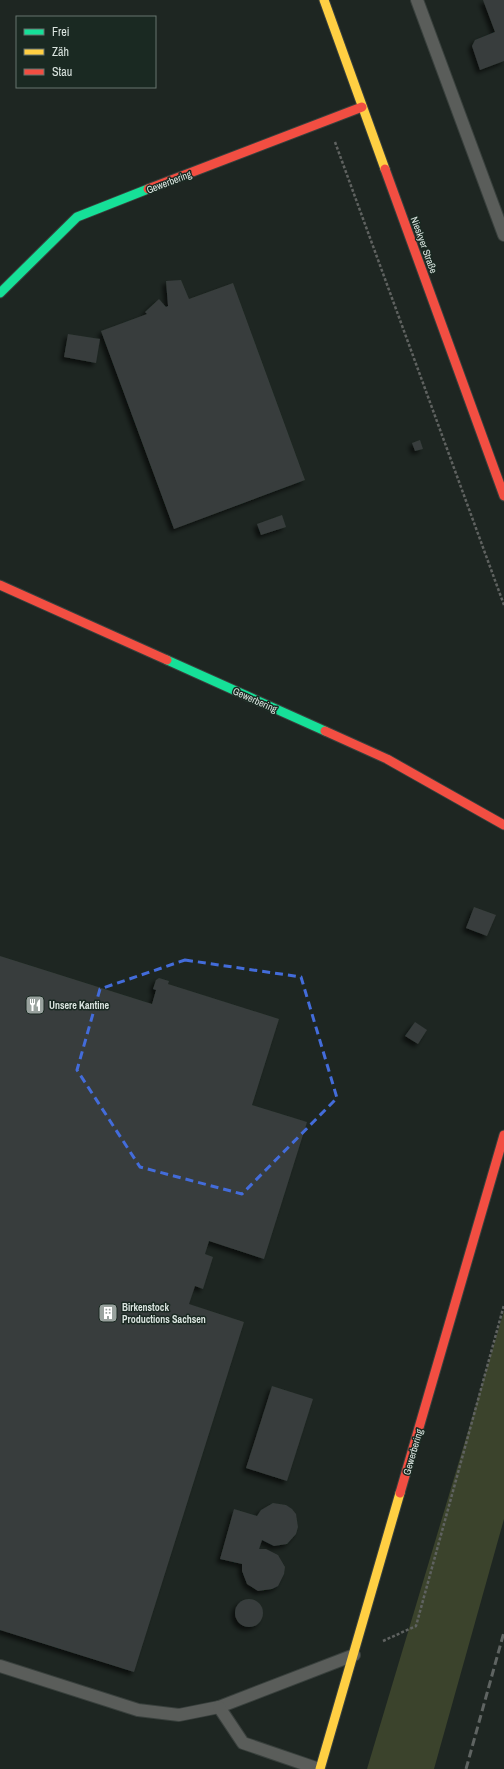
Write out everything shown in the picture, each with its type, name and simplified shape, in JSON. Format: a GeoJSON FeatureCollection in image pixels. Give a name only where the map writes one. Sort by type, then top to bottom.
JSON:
{"type":"FeatureCollection","features":[{"type":"Feature","properties":{"kind":"street","name":"Nieskyer Straße"},"geometry":{"type":"LineString","coordinates":[[324,0],[504,496]]}},
{"type":"Feature","properties":{"kind":"street","name":"Gewerbering"},"geometry":{"type":"LineString","coordinates":[[0,293],[77,217],[362,107]]}},
{"type":"Feature","properties":{"kind":"street","name":"Gewerbering"},"geometry":{"type":"LineString","coordinates":[[0,584],[387,759],[504,825]]}},
{"type":"Feature","properties":{"kind":"street","name":"Gewerbering"},"geometry":{"type":"LineString","coordinates":[[320,1769],[504,1135]]}},
{"type":"Feature","properties":{"kind":"lane"},"geometry":{"type":"LineString","coordinates":[[417,0],[504,235]]}},
{"type":"Feature","properties":{"kind":"lane"},"geometry":{"type":"LineString","coordinates":[[0,1666],[138,1710],[179,1715],[218,1707],[354,1655]]}},
{"type":"Feature","properties":{"kind":"lane"},"geometry":{"type":"LineString","coordinates":[[218,1707],[243,1743],[320,1769]]}},
{"type":"Feature","properties":{"kind":"path"},"geometry":{"type":"LineString","coordinates":[[327,121],[504,605]]}},
{"type":"Feature","properties":{"kind":"path"},"geometry":{"type":"LineString","coordinates":[[354,1655],[416,1626],[504,1305]]}},
{"type":"Feature","properties":{"kind":"highlighted area"},"geometry":{"type":"Polygon","coordinates":[[[185,960],[301,977],[337,1098],[242,1194],[140,1167],[77,1070],[100,989],[185,960]]]}},
{"type":"Feature","properties":{"kind":"green space"},"geometry":{"type":"Polygon","coordinates":[[[504,1311],[504,1519],[434,1769],[367,1769],[504,1311]]]}},
{"type":"Feature","properties":{"kind":"building"},"geometry":{"type":"Polygon","coordinates":[[[483,0],[504,0],[504,61],[480,70],[472,46],[475,40],[495,32],[483,0]]]}},
{"type":"Feature","properties":{"kind":"building"},"geometry":{"type":"Polygon","coordinates":[[[181,280],[189,299],[233,283],[305,480],[174,529],[101,331],[147,314],[145,312],[159,299],[166,307],[168,306],[166,281],[181,280]]]}},
{"type":"Feature","properties":{"kind":"building"},"geometry":{"type":"Polygon","coordinates":[[[68,334],[100,339],[96,363],[64,357],[68,334]]]}},
{"type":"Feature","properties":{"kind":"building"},"geometry":{"type":"Polygon","coordinates":[[[420,440],[423,449],[415,451],[412,443],[420,440]]]}},
{"type":"Feature","properties":{"kind":"building"},"geometry":{"type":"Polygon","coordinates":[[[282,515],[286,527],[261,535],[257,524],[282,515]]]}},
{"type":"Feature","properties":{"kind":"building"},"geometry":{"type":"Polygon","coordinates":[[[474,907],[496,915],[487,936],[466,928],[474,907]]]}},
{"type":"Feature","properties":{"kind":"building","name":"Birkenstock Productions Sachsen"},"geometry":{"type":"Polygon","coordinates":[[[0,956],[152,1004],[156,990],[153,989],[156,980],[159,978],[169,981],[168,984],[279,1019],[252,1105],[307,1122],[264,1259],[209,1241],[205,1254],[213,1257],[203,1289],[195,1286],[189,1304],[244,1322],[134,1672],[0,1630],[0,956]]]}},
{"type":"Feature","properties":{"kind":"building"},"geometry":{"type":"Polygon","coordinates":[[[415,1022],[427,1030],[418,1044],[405,1036],[415,1022]]]}},
{"type":"Feature","properties":{"kind":"building"},"geometry":{"type":"Polygon","coordinates":[[[272,1386],[313,1399],[287,1481],[246,1468],[272,1386]]]}},
{"type":"Feature","properties":{"kind":"building"},"geometry":{"type":"Polygon","coordinates":[[[273,1503],[286,1505],[292,1509],[296,1514],[298,1527],[296,1534],[287,1544],[274,1546],[262,1540],[259,1549],[266,1549],[278,1555],[285,1567],[284,1574],[278,1586],[272,1589],[258,1591],[247,1584],[242,1571],[242,1564],[220,1559],[234,1509],[257,1516],[261,1510],[273,1503]]]}},
{"type":"Feature","properties":{"kind":"building"},"geometry":{"type":"Polygon","coordinates":[[[249,1599],[259,1603],[263,1613],[259,1623],[249,1627],[239,1623],[235,1613],[239,1603],[249,1599]]]}},
{"type":"Feature","properties":{"kind":"railway"},"geometry":{"type":"LineString","coordinates":[[466,1769],[504,1632]]}},
{"type":"Feature","properties":{"kind":"traffic: fast"},"geometry":{"type":"LineString","coordinates":[[0,293],[77,217],[148,189]]}},
{"type":"Feature","properties":{"kind":"traffic: fast"},"geometry":{"type":"LineString","coordinates":[[167,660],[325,731]]}},
{"type":"Feature","properties":{"kind":"traffic: slow"},"geometry":{"type":"LineString","coordinates":[[324,0],[385,169]]}},
{"type":"Feature","properties":{"kind":"traffic: slow"},"geometry":{"type":"LineString","coordinates":[[320,1769],[400,1493]]}},
{"type":"Feature","properties":{"kind":"traffic: jam"},"geometry":{"type":"LineString","coordinates":[[148,189],[362,107]]}},
{"type":"Feature","properties":{"kind":"traffic: jam"},"geometry":{"type":"LineString","coordinates":[[385,169],[504,496]]}},
{"type":"Feature","properties":{"kind":"traffic: jam"},"geometry":{"type":"LineString","coordinates":[[0,585],[167,660]]}},
{"type":"Feature","properties":{"kind":"traffic: jam"},"geometry":{"type":"LineString","coordinates":[[325,731],[387,759],[504,825]]}},
{"type":"Feature","properties":{"kind":"traffic: jam"},"geometry":{"type":"LineString","coordinates":[[400,1493],[504,1135]]}},
{"type":"Feature","properties":{"kind":"place","name":"Unsere Kantine"},"geometry":{"type":"Point","coordinates":[35,1005]}},
{"type":"Feature","properties":{"kind":"place","name":"Birkenstock Productions Sachsen"},"geometry":{"type":"Point","coordinates":[108,1313]}}]}
